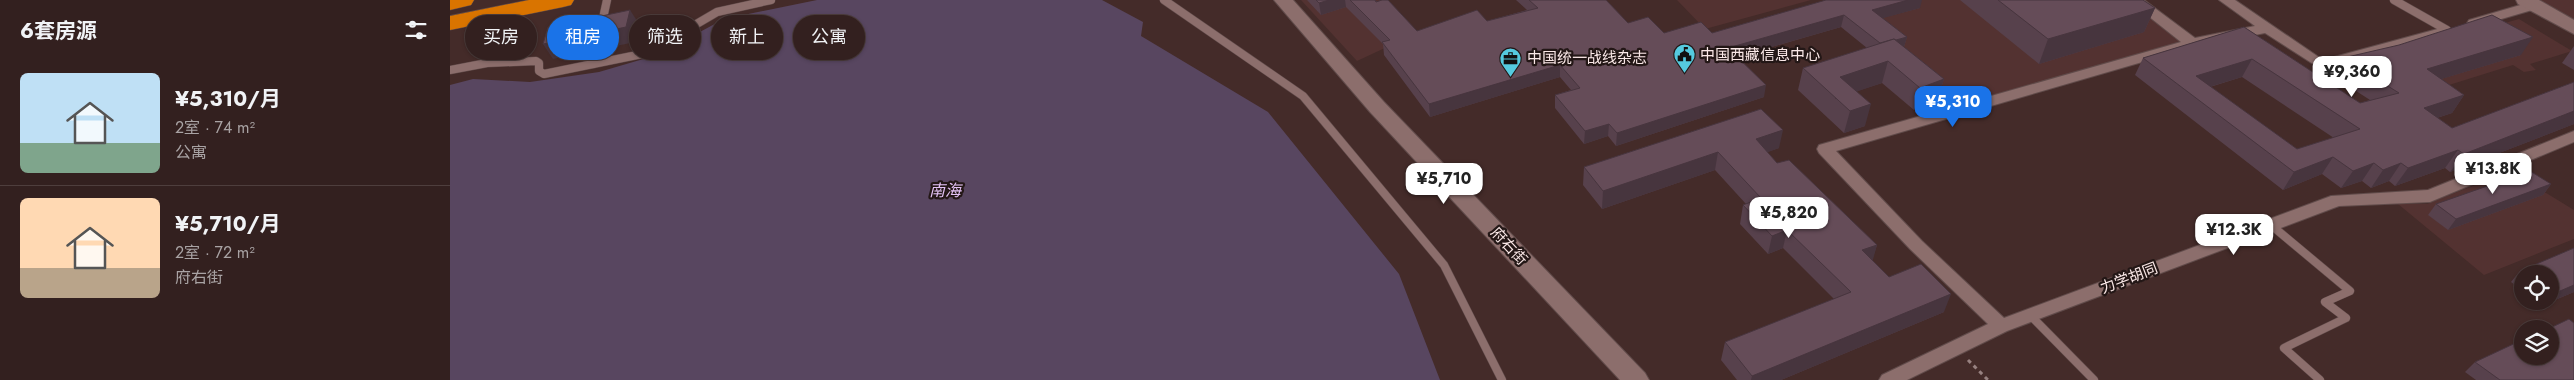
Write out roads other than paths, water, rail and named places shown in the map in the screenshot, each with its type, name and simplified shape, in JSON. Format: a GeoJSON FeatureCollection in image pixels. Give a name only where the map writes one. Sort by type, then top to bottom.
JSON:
{"type":"FeatureCollection","features":[{"type":"Feature","properties":{"kind":"highway"},"geometry":{"type":"LineString","coordinates":[[450,3],[463,0]]}},
{"type":"Feature","properties":{"kind":"highway"},"geometry":{"type":"LineString","coordinates":[[450,23],[563,0]]}},
{"type":"Feature","properties":{"kind":"main road","name":"府右街"},"geometry":{"type":"LineString","coordinates":[[1283,0],[1377,107],[1636,380]]}},
{"type":"Feature","properties":{"kind":"main road"},"geometry":{"type":"LineString","coordinates":[[2530,3],[2574,28]]}},
{"type":"Feature","properties":{"kind":"street"},"geometry":{"type":"LineString","coordinates":[[2135,0],[2192,43]]}},
{"type":"Feature","properties":{"kind":"street"},"geometry":{"type":"LineString","coordinates":[[2226,0],[2322,65],[2447,30],[2530,3]]}},
{"type":"Feature","properties":{"kind":"street"},"geometry":{"type":"LineString","coordinates":[[2001,326],[1916,245],[1825,149],[2192,43],[2267,28]]}},
{"type":"Feature","properties":{"kind":"street","name":"力学胡同"},"geometry":{"type":"LineString","coordinates":[[1889,380],[2001,326],[2338,200],[2430,196],[2574,136]]}},
{"type":"Feature","properties":{"kind":"lane"},"geometry":{"type":"LineString","coordinates":[[593,64],[607,0]]}},
{"type":"Feature","properties":{"kind":"lane"},"geometry":{"type":"LineString","coordinates":[[450,70],[488,62],[536,61],[539,63],[539,72],[544,74],[647,53],[717,12],[771,0]]}},
{"type":"Feature","properties":{"kind":"lane"},"geometry":{"type":"LineString","coordinates":[[1164,0],[1303,96],[1444,265],[1502,380]]}},
{"type":"Feature","properties":{"kind":"lane"},"geometry":{"type":"LineString","coordinates":[[2394,0],[2447,30]]}},
{"type":"Feature","properties":{"kind":"lane"},"geometry":{"type":"LineString","coordinates":[[2271,225],[2350,291],[2325,302],[2346,318],[2284,348],[2320,380]]}},
{"type":"Feature","properties":{"kind":"lane"},"geometry":{"type":"LineString","coordinates":[[2030,316],[2094,380]]}},
{"type":"Feature","properties":{"kind":"water","name":"南海"},"geometry":{"type":"Polygon","coordinates":[[[817,0],[1102,0],[1143,22],[1141,36],[1268,112],[1399,274],[1440,380],[450,380],[450,85],[473,79],[530,82],[599,72],[640,60],[701,60],[701,31],[711,26],[711,60],[783,60],[783,15],[744,15],[817,0]]]}},
{"type":"Feature","properties":{"kind":"place","name":"中国西藏信息中心"},"geometry":{"type":"Point","coordinates":[1684,74]}},
{"type":"Feature","properties":{"kind":"place","name":"中国统一战线杂志"},"geometry":{"type":"Point","coordinates":[1511,77]}}]}
